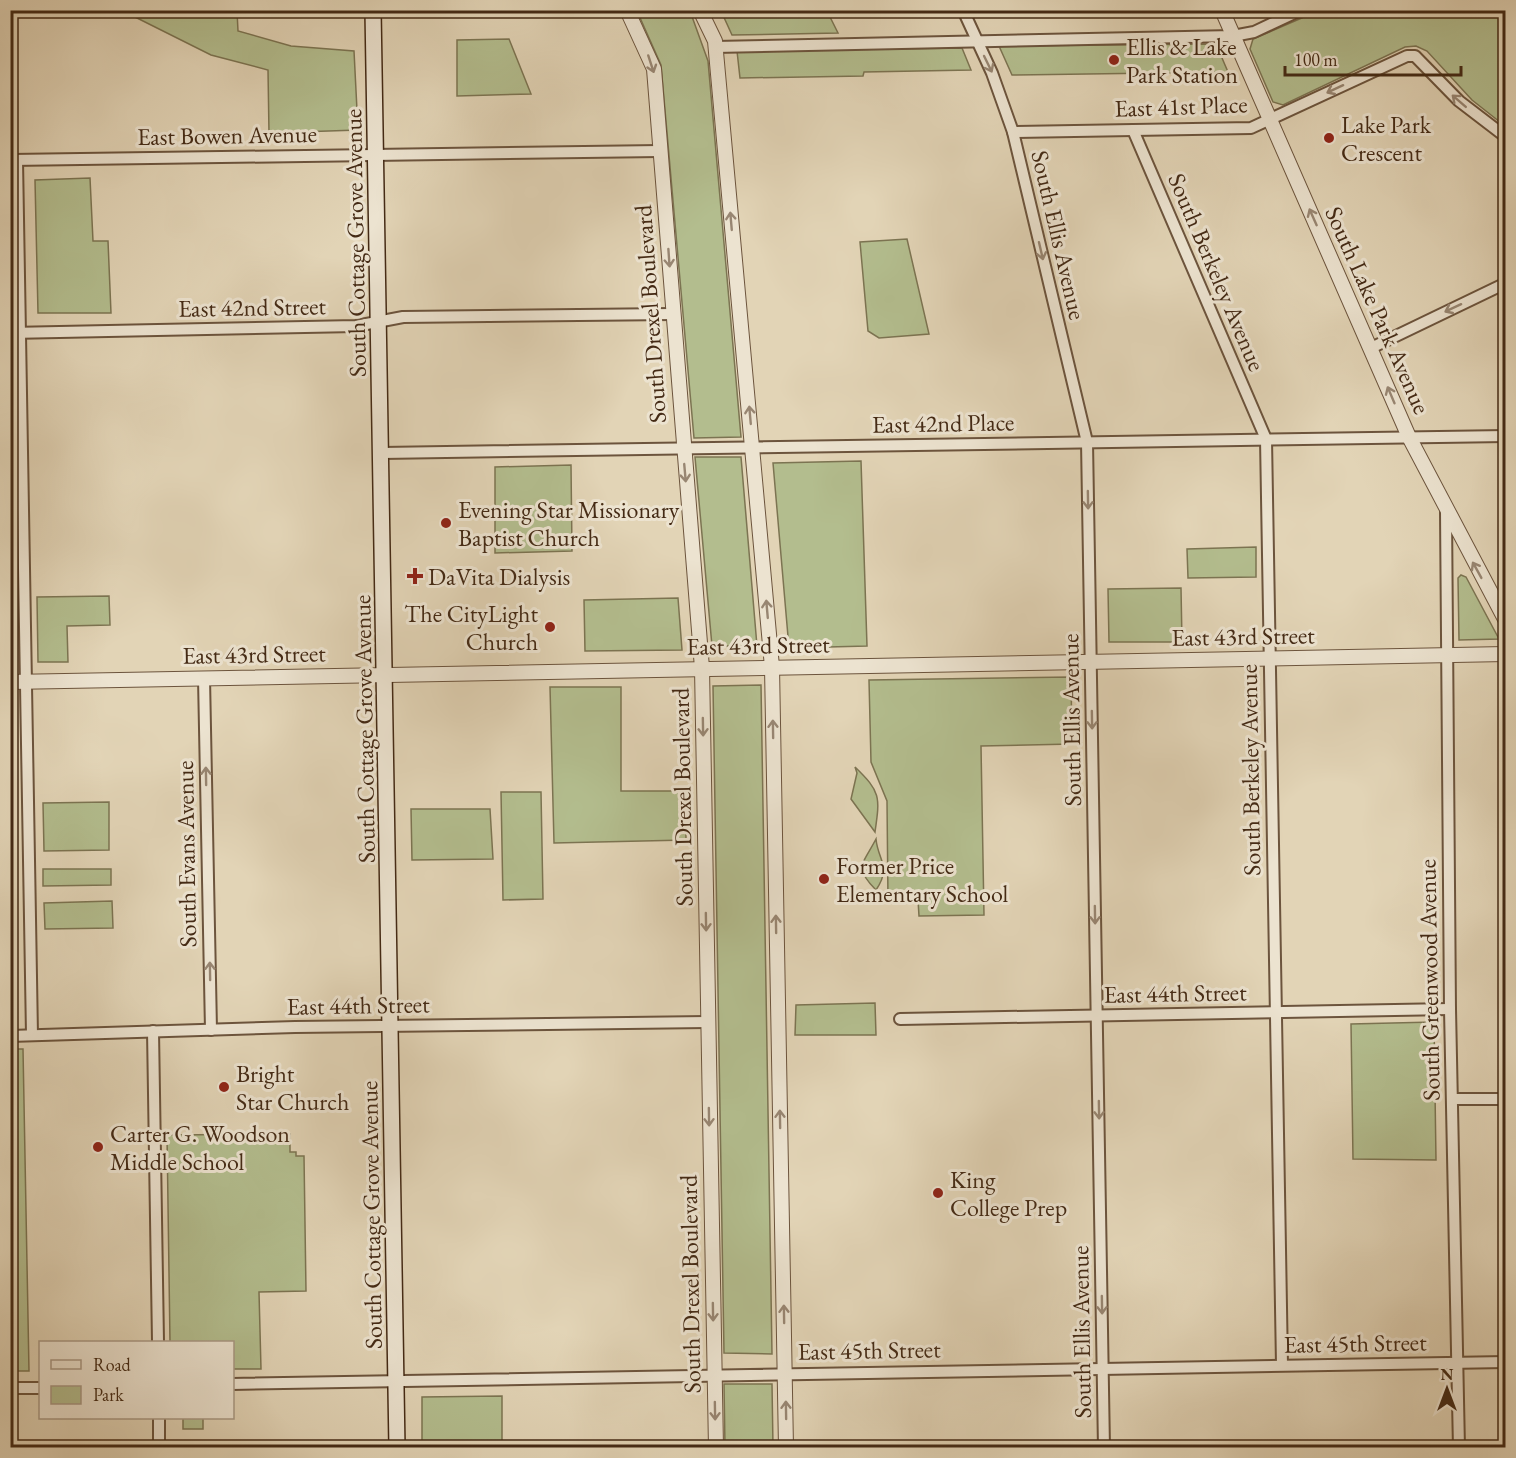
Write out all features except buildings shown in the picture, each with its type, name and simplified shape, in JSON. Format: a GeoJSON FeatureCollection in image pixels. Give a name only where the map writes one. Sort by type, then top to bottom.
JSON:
{"type":"FeatureCollection","features":[{"type":"Feature","properties":{"kind":"main road","name":"South Cottage Grove Avenue"},"geometry":{"type":"LineString","coordinates":[[373,10],[397,1448]]}},
{"type":"Feature","properties":{"kind":"street","name":"South Drexel Boulevard"},"geometry":{"type":"LineString","coordinates":[[627,10],[654,69],[702,668],[716,1448]]}},
{"type":"Feature","properties":{"kind":"street"},"geometry":{"type":"LineString","coordinates":[[700,10],[715,47],[772,667],[786,1448]]}},
{"type":"Feature","properties":{"kind":"street","name":"South Ellis Avenue"},"geometry":{"type":"LineString","coordinates":[[963,10],[992,73],[1013,132],[1087,442],[1104,1448]]}},
{"type":"Feature","properties":{"kind":"street","name":"South Lake Park Avenue"},"geometry":{"type":"LineString","coordinates":[[1222,10],[1409,438],[1506,621]]}},
{"type":"Feature","properties":{"kind":"street"},"geometry":{"type":"LineString","coordinates":[[715,47],[1233,36],[1254,32],[1301,10]]}},
{"type":"Feature","properties":{"kind":"street","name":"East 41st Place"},"geometry":{"type":"LineString","coordinates":[[1013,132],[1251,129],[1407,56],[1415,56],[1423,61],[1444,87],[1506,137]]}},
{"type":"Feature","properties":{"kind":"street","name":"South Berkeley Avenue"},"geometry":{"type":"LineString","coordinates":[[1132,130],[1266,439],[1274,1012],[1282,1365]]}},
{"type":"Feature","properties":{"kind":"street","name":"East Bowen Avenue"},"geometry":{"type":"LineString","coordinates":[[14,160],[660,151]]}},
{"type":"Feature","properties":{"kind":"street"},"geometry":{"type":"LineString","coordinates":[[14,160],[15,333],[26,682],[32,1035]]}},
{"type":"Feature","properties":{"kind":"street"},"geometry":{"type":"LineString","coordinates":[[1371,348],[1506,283]]}},
{"type":"Feature","properties":{"kind":"street","name":"East 42nd Street"},"geometry":{"type":"LineString","coordinates":[[15,333],[356,326],[404,317],[673,314]]}},
{"type":"Feature","properties":{"kind":"street","name":"East 42nd Place"},"geometry":{"type":"LineString","coordinates":[[382,453],[1506,436]]}},
{"type":"Feature","properties":{"kind":"street","name":"South Greenwood Avenue"},"geometry":{"type":"LineString","coordinates":[[1446,511],[1445,655],[1459,1448]]}},
{"type":"Feature","properties":{"kind":"street","name":"East 43rd Street"},"geometry":{"type":"LineString","coordinates":[[10,682],[1506,654]]}},
{"type":"Feature","properties":{"kind":"street","name":"South Evans Avenue"},"geometry":{"type":"LineString","coordinates":[[204,678],[211,1030]]}},
{"type":"Feature","properties":{"kind":"street","name":"East 44th Street"},"geometry":{"type":"LineString","coordinates":[[900,1019],[1450,1010]]}},
{"type":"Feature","properties":{"kind":"street","name":"East 44th Street"},"geometry":{"type":"LineString","coordinates":[[10,1036],[391,1026],[707,1022]]}},
{"type":"Feature","properties":{"kind":"street"},"geometry":{"type":"LineString","coordinates":[[153,1031],[158,1341]]}},
{"type":"Feature","properties":{"kind":"street"},"geometry":{"type":"LineString","coordinates":[[1452,1099],[1506,1099]]}},
{"type":"Feature","properties":{"kind":"street","name":"East 45th Street"},"geometry":{"type":"LineString","coordinates":[[234,1384],[785,1372],[1506,1362]]}},
{"type":"Feature","properties":{"kind":"street"},"geometry":{"type":"LineString","coordinates":[[10,1388],[39,1388]]}},
{"type":"Feature","properties":{"kind":"street"},"geometry":{"type":"LineString","coordinates":[[159,1419],[159,1448]]}},
{"type":"Feature","properties":{"kind":"green space"},"geometry":{"type":"Polygon","coordinates":[[[123,11],[237,11],[238,31],[291,46],[354,51],[358,130],[269,133],[268,70],[211,55],[123,11]]]}},
{"type":"Feature","properties":{"kind":"green space"},"geometry":{"type":"Polygon","coordinates":[[[637,11],[690,11],[708,61],[741,437],[694,438],[661,65],[637,11]]]}},
{"type":"Feature","properties":{"kind":"green space"},"geometry":{"type":"Polygon","coordinates":[[[726,11],[827,11],[838,33],[732,35],[722,13],[726,11]]]}},
{"type":"Feature","properties":{"kind":"green space"},"geometry":{"type":"Polygon","coordinates":[[[1318,11],[1505,11],[1505,126],[1472,100],[1427,51],[1416,46],[1405,47],[1283,105],[1273,102],[1250,49],[1253,39],[1318,11]]]}},
{"type":"Feature","properties":{"kind":"green space"},"geometry":{"type":"Polygon","coordinates":[[[509,39],[531,94],[457,96],[457,40],[509,39]]]}},
{"type":"Feature","properties":{"kind":"green space","name":"Ellis & Lake Park Station"},"geometry":{"type":"Polygon","coordinates":[[[1216,44],[1228,72],[1012,75],[999,46],[1216,44]]]}},
{"type":"Feature","properties":{"kind":"green space"},"geometry":{"type":"Polygon","coordinates":[[[962,48],[971,70],[864,72],[863,76],[740,78],[737,51],[962,48]]]}},
{"type":"Feature","properties":{"kind":"green space"},"geometry":{"type":"Polygon","coordinates":[[[90,178],[93,241],[108,241],[111,313],[38,313],[35,180],[90,178]]]}},
{"type":"Feature","properties":{"kind":"green space"},"geometry":{"type":"Polygon","coordinates":[[[907,239],[929,334],[879,338],[868,331],[860,242],[907,239]]]}},
{"type":"Feature","properties":{"kind":"green space"},"geometry":{"type":"Polygon","coordinates":[[[695,457],[741,457],[757,646],[712,646],[695,457]]]}},
{"type":"Feature","properties":{"kind":"green space"},"geometry":{"type":"Polygon","coordinates":[[[861,461],[867,646],[789,648],[773,463],[861,461]]]}},
{"type":"Feature","properties":{"kind":"green space"},"geometry":{"type":"Polygon","coordinates":[[[571,465],[572,551],[495,553],[495,467],[571,465]]]}},
{"type":"Feature","properties":{"kind":"green space"},"geometry":{"type":"Polygon","coordinates":[[[1256,547],[1256,577],[1188,578],[1187,549],[1256,547]]]}},
{"type":"Feature","properties":{"kind":"green space"},"geometry":{"type":"Polygon","coordinates":[[[1461,575],[1466,577],[1499,639],[1459,640],[1458,578],[1461,575]]]}},
{"type":"Feature","properties":{"kind":"green space"},"geometry":{"type":"Polygon","coordinates":[[[1181,588],[1182,642],[1109,642],[1108,589],[1181,588]]]}},
{"type":"Feature","properties":{"kind":"green space"},"geometry":{"type":"Polygon","coordinates":[[[109,596],[110,625],[67,626],[68,662],[38,662],[37,597],[109,596]]]}},
{"type":"Feature","properties":{"kind":"green space"},"geometry":{"type":"Polygon","coordinates":[[[678,598],[682,650],[585,651],[584,600],[678,598]]]}},
{"type":"Feature","properties":{"kind":"green space"},"geometry":{"type":"Polygon","coordinates":[[[1071,677],[1072,744],[981,746],[984,915],[919,916],[918,900],[888,900],[887,801],[871,762],[869,680],[1071,677]]]}},
{"type":"Feature","properties":{"kind":"green space"},"geometry":{"type":"Polygon","coordinates":[[[761,685],[772,1354],[724,1353],[713,686],[761,685]]]}},
{"type":"Feature","properties":{"kind":"green space"},"geometry":{"type":"Polygon","coordinates":[[[550,687],[621,687],[621,791],[685,791],[686,840],[554,843],[550,687]]]}},
{"type":"Feature","properties":{"kind":"green space"},"geometry":{"type":"Polygon","coordinates":[[[855,767],[870,783],[877,796],[878,811],[875,832],[851,799],[857,773],[855,767]]]}},
{"type":"Feature","properties":{"kind":"green space"},"geometry":{"type":"Polygon","coordinates":[[[501,792],[541,792],[543,899],[503,900],[501,792]]]}},
{"type":"Feature","properties":{"kind":"green space"},"geometry":{"type":"Polygon","coordinates":[[[109,802],[109,850],[44,851],[43,803],[109,802]]]}},
{"type":"Feature","properties":{"kind":"green space"},"geometry":{"type":"Polygon","coordinates":[[[411,809],[490,809],[493,859],[412,860],[411,809]]]}},
{"type":"Feature","properties":{"kind":"green space"},"geometry":{"type":"Polygon","coordinates":[[[876,839],[884,869],[881,882],[876,890],[864,876],[862,865],[876,839]]]}},
{"type":"Feature","properties":{"kind":"green space"},"geometry":{"type":"Polygon","coordinates":[[[43,869],[111,869],[111,885],[43,886],[43,869]]]}},
{"type":"Feature","properties":{"kind":"green space"},"geometry":{"type":"Polygon","coordinates":[[[112,901],[113,928],[45,929],[44,903],[112,901]]]}},
{"type":"Feature","properties":{"kind":"green space"},"geometry":{"type":"Polygon","coordinates":[[[875,1003],[876,1035],[795,1035],[796,1005],[875,1003]]]}},
{"type":"Feature","properties":{"kind":"green space"},"geometry":{"type":"Polygon","coordinates":[[[1434,1022],[1436,1160],[1353,1159],[1351,1024],[1434,1022]]]}},
{"type":"Feature","properties":{"kind":"green space"},"geometry":{"type":"Polygon","coordinates":[[[11,1049],[23,1049],[29,1371],[11,1371],[11,1049]]]}},
{"type":"Feature","properties":{"kind":"green space"},"geometry":{"type":"Polygon","coordinates":[[[290,1134],[290,1152],[296,1152],[296,1156],[304,1156],[306,1291],[259,1292],[261,1369],[234,1369],[234,1341],[170,1341],[167,1135],[290,1134]]]}},
{"type":"Feature","properties":{"kind":"green space"},"geometry":{"type":"Polygon","coordinates":[[[724,1384],[772,1384],[773,1447],[725,1447],[724,1384]]]}},
{"type":"Feature","properties":{"kind":"green space"},"geometry":{"type":"Polygon","coordinates":[[[502,1396],[502,1447],[422,1447],[422,1397],[502,1396]]]}},
{"type":"Feature","properties":{"kind":"green space"},"geometry":{"type":"Polygon","coordinates":[[[183,1419],[203,1419],[203,1429],[183,1429],[183,1419]]]}},
{"type":"Feature","properties":{"kind":"place","name":"Ellis & Lake Park Station"},"geometry":{"type":"Point","coordinates":[1114,60]}},
{"type":"Feature","properties":{"kind":"place","name":"Lake Park Crescent"},"geometry":{"type":"Point","coordinates":[1329,138]}},
{"type":"Feature","properties":{"kind":"place","name":"Evening Star Missionary Baptist Church"},"geometry":{"type":"Point","coordinates":[446,523]}},
{"type":"Feature","properties":{"kind":"place","name":"DaVita Dialysis"},"geometry":{"type":"Point","coordinates":[415,576]}},
{"type":"Feature","properties":{"kind":"place","name":"The CityLight Church"},"geometry":{"type":"Point","coordinates":[550,627]}},
{"type":"Feature","properties":{"kind":"place","name":"Former Price Elementary School"},"geometry":{"type":"Point","coordinates":[824,879]}},
{"type":"Feature","properties":{"kind":"place","name":"Bright Star Church"},"geometry":{"type":"Point","coordinates":[224,1087]}},
{"type":"Feature","properties":{"kind":"place","name":"Carter G. Woodson Middle School"},"geometry":{"type":"Point","coordinates":[98,1147]}},
{"type":"Feature","properties":{"kind":"place","name":"King College Prep"},"geometry":{"type":"Point","coordinates":[938,1193]}}]}
